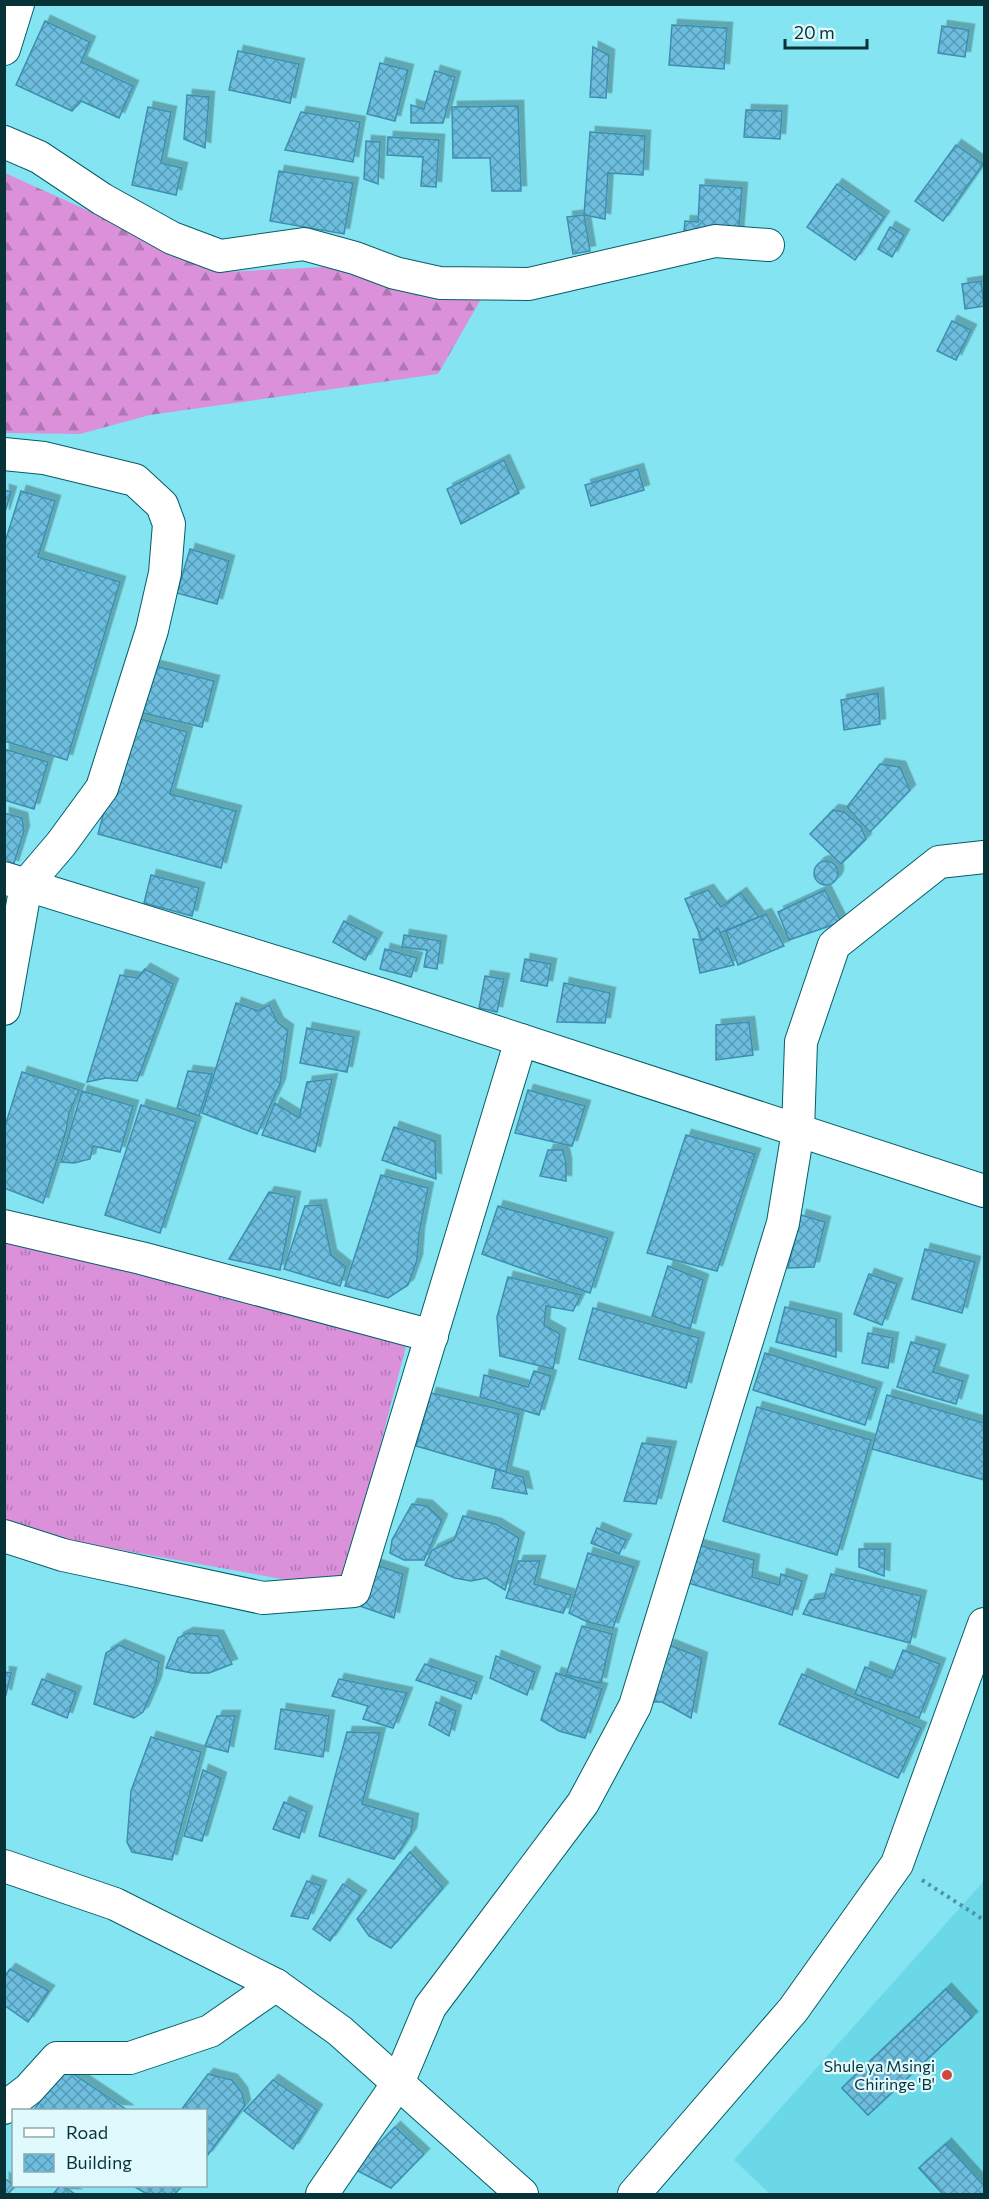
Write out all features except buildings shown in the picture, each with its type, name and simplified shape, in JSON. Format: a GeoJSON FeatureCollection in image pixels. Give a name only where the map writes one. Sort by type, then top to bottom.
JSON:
{"type":"FeatureCollection","features":[{"type":"Feature","properties":{"kind":"street"},"geometry":{"type":"LineString","coordinates":[[4,49],[18,4]]}},
{"type":"Feature","properties":{"kind":"street"},"geometry":{"type":"LineString","coordinates":[[4,142],[39,157],[102,199],[172,238],[220,256],[304,244],[355,258],[395,273],[440,283],[529,284],[715,241],[768,245]]}},
{"type":"Feature","properties":{"kind":"street"},"geometry":{"type":"LineString","coordinates":[[4,454],[44,458],[135,480],[162,505],[169,524],[165,573],[152,630],[102,788],[61,844],[15,881],[4,1009]]}},
{"type":"Feature","properties":{"kind":"street"},"geometry":{"type":"LineString","coordinates":[[322,2194],[398,2083],[430,2007],[584,1803],[635,1706],[783,1223],[798,1131],[801,1042],[834,945],[939,862],[984,857]]}},
{"type":"Feature","properties":{"kind":"street"},"geometry":{"type":"LineString","coordinates":[[15,881],[382,995],[984,1191]]}},
{"type":"Feature","properties":{"kind":"street"},"geometry":{"type":"LineString","coordinates":[[4,1536],[63,1555],[262,1598],[354,1591],[521,1040]]}},
{"type":"Feature","properties":{"kind":"street"},"geometry":{"type":"LineString","coordinates":[[4,1226],[141,1258],[432,1336]]}},
{"type":"Feature","properties":{"kind":"street"},"geometry":{"type":"LineString","coordinates":[[633,2194],[793,2010],[897,1864],[984,1624]]}},
{"type":"Feature","properties":{"kind":"street"},"geometry":{"type":"LineString","coordinates":[[4,1866],[115,1904],[276,1985],[340,2031],[522,2194]]}},
{"type":"Feature","properties":{"kind":"street"},"geometry":{"type":"LineString","coordinates":[[4,2108],[29,2089],[57,2058],[130,2058],[210,2031],[276,1985]]}},
{"type":"Feature","properties":{"kind":"path"},"geometry":{"type":"LineString","coordinates":[[897,1864],[984,1920]]}},
{"type":"Feature","properties":{"kind":"shaded area"},"geometry":{"type":"Polygon","coordinates":[[[984,1881],[984,2194],[770,2194],[734,2160],[984,1881]]]}},
{"type":"Feature","properties":{"kind":"green space"},"geometry":{"type":"Polygon","coordinates":[[[5,173],[224,272],[323,267],[481,299],[438,374],[150,415],[80,434],[5,433],[5,173]]]}},
{"type":"Feature","properties":{"kind":"green space"},"geometry":{"type":"Polygon","coordinates":[[[4,1240],[408,1338],[343,1590],[5,1529],[4,1240]]]}},
{"type":"Feature","properties":{"kind":"place","name":"Shule ya Msingi Chiringe 'B'"},"geometry":{"type":"Point","coordinates":[947,2075]}}]}
